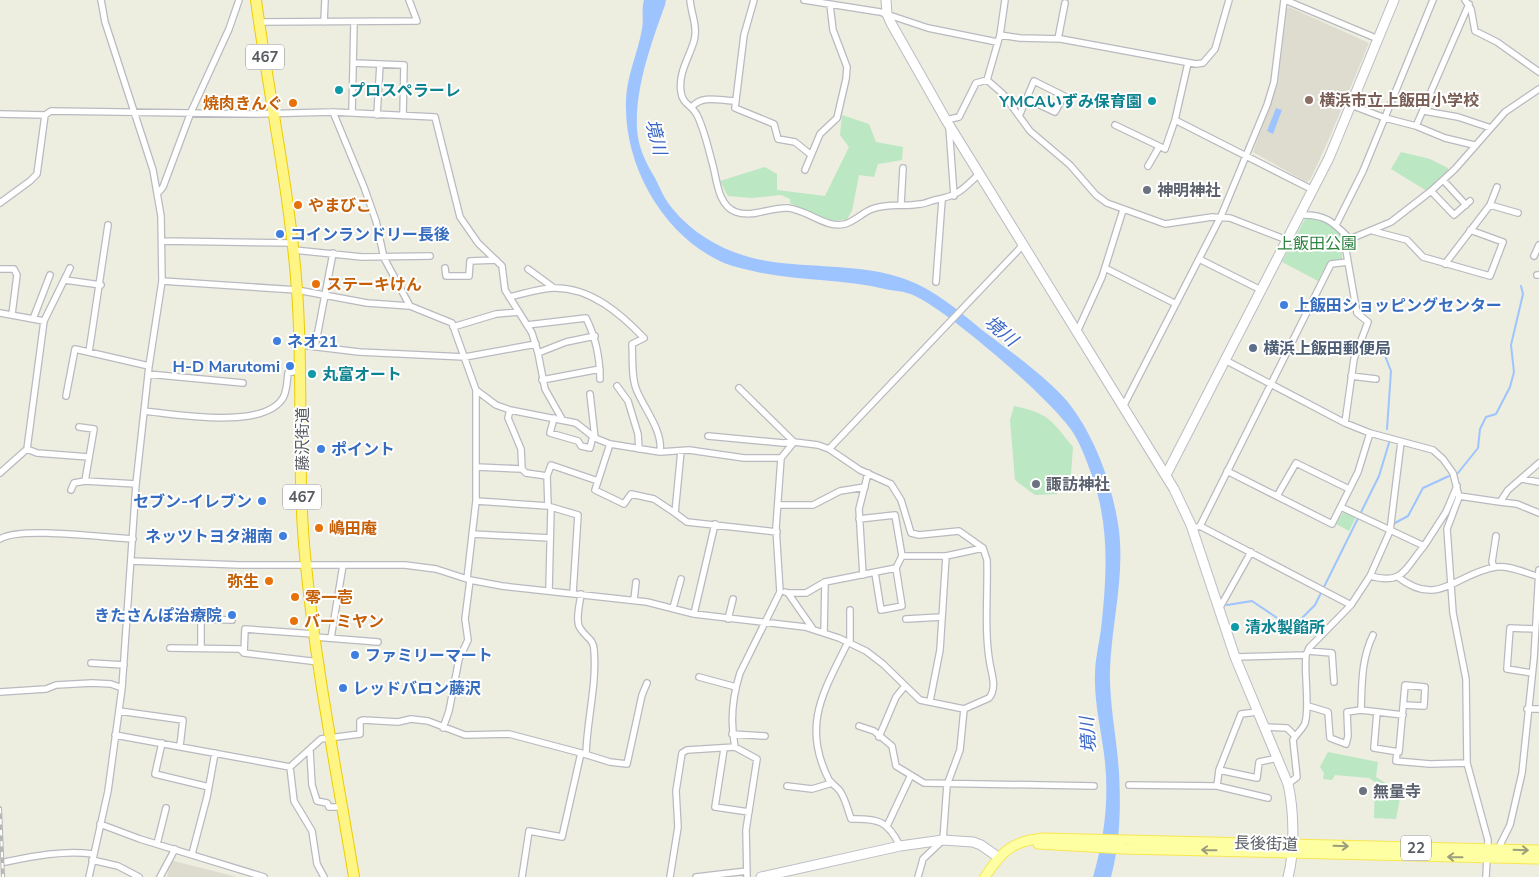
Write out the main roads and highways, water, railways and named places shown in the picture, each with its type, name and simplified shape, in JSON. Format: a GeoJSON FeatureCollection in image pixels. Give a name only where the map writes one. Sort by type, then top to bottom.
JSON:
{"type":"FeatureCollection","features":[{"type":"Feature","properties":{"kind":"highway","name":"藤沢街道"},"geometry":{"type":"LineString","coordinates":[[256,0],[294,246],[302,370],[302,528],[306,566],[319,662],[354,877]]}},
{"type":"Feature","properties":{"kind":"main road","name":"長後街道"},"geometry":{"type":"LineString","coordinates":[[985,877],[998,857],[1016,848],[1036,844],[1090,843],[1124,839],[1292,848]]}},
{"type":"Feature","properties":{"kind":"main road","name":"長後街道"},"geometry":{"type":"LineString","coordinates":[[1090,843],[1120,848],[1292,848],[1491,852],[1539,850]]}},
{"type":"Feature","properties":{"kind":"main road","name":"長後街道"},"geometry":{"type":"LineString","coordinates":[[1491,852],[1539,859]]}},
{"type":"Feature","properties":{"kind":"water"},"geometry":{"type":"Polygon","coordinates":[[[644,0],[666,0],[641,82],[637,114],[639,142],[643,155],[669,205],[691,228],[727,249],[754,258],[889,274],[926,289],[955,308],[1037,372],[1067,401],[1085,427],[1099,456],[1110,487],[1120,537],[1120,575],[1110,669],[1119,773],[1120,812],[1118,839],[1111,877],[1093,877],[1103,834],[1106,806],[1105,762],[1095,686],[1105,589],[1104,531],[1097,492],[1078,441],[1061,417],[1022,378],[973,336],[913,295],[853,283],[773,275],[736,267],[702,251],[683,235],[666,217],[651,196],[640,174],[627,126],[627,93],[642,29],[644,0]]]}},
{"type":"Feature","properties":{"kind":"water"},"geometry":{"type":"Polygon","coordinates":[[[1276,108],[1282,110],[1273,134],[1267,131],[1276,108]]]}},
{"type":"Feature","properties":{"kind":"waterway"},"geometry":{"type":"LineString","coordinates":[[1458,473],[1478,448],[1480,429],[1486,417],[1496,414],[1510,387],[1514,372],[1511,345],[1523,294],[1521,286]]}},
{"type":"Feature","properties":{"kind":"waterway"},"geometry":{"type":"LineString","coordinates":[[1382,348],[1391,371],[1387,429]]}},
{"type":"Feature","properties":{"kind":"waterway"},"geometry":{"type":"LineString","coordinates":[[1227,605],[1252,601],[1292,628],[1315,605],[1379,476],[1389,443]]}},
{"type":"Feature","properties":{"kind":"waterway"},"geometry":{"type":"LineString","coordinates":[[1393,524],[1408,516],[1423,488],[1449,476]]}},
{"type":"Feature","properties":{"kind":"railway"},"geometry":{"type":"LineString","coordinates":[[0,808],[3,877]]}},
{"type":"Feature","properties":{"kind":"place","name":"プロスぺラーレ"},"geometry":{"type":"Point","coordinates":[339,90]}},
{"type":"Feature","properties":{"kind":"place","name":"横浜市立上飯田小学校"},"geometry":{"type":"Point","coordinates":[1309,100]}},
{"type":"Feature","properties":{"kind":"place","name":"YMCAいずみ保育園"},"geometry":{"type":"Point","coordinates":[1152,101]}},
{"type":"Feature","properties":{"kind":"place","name":"焼肉きんぐ"},"geometry":{"type":"Point","coordinates":[293,103]}},
{"type":"Feature","properties":{"kind":"place","name":"神明神社"},"geometry":{"type":"Point","coordinates":[1147,190]}},
{"type":"Feature","properties":{"kind":"place","name":"やまびこ"},"geometry":{"type":"Point","coordinates":[298,205]}},
{"type":"Feature","properties":{"kind":"place","name":"コインランドリー長後"},"geometry":{"type":"Point","coordinates":[280,234]}},
{"type":"Feature","properties":{"kind":"place","name":"ステーキけん"},"geometry":{"type":"Point","coordinates":[316,284]}},
{"type":"Feature","properties":{"kind":"place","name":"上飯田ショッピングセンター"},"geometry":{"type":"Point","coordinates":[1284,305]}},
{"type":"Feature","properties":{"kind":"place","name":"ネオ21"},"geometry":{"type":"Point","coordinates":[277,341]}},
{"type":"Feature","properties":{"kind":"place","name":"横浜上飯田郵便局"},"geometry":{"type":"Point","coordinates":[1253,348]}},
{"type":"Feature","properties":{"kind":"place","name":"H-D Marutomi"},"geometry":{"type":"Point","coordinates":[290,366]}},
{"type":"Feature","properties":{"kind":"place","name":"丸富オート"},"geometry":{"type":"Point","coordinates":[312,374]}},
{"type":"Feature","properties":{"kind":"place","name":"ポイント"},"geometry":{"type":"Point","coordinates":[321,449]}},
{"type":"Feature","properties":{"kind":"place","name":"諏訪神社"},"geometry":{"type":"Point","coordinates":[1036,484]}},
{"type":"Feature","properties":{"kind":"place","name":"セブン-イレブン"},"geometry":{"type":"Point","coordinates":[262,501]}},
{"type":"Feature","properties":{"kind":"place","name":"嶋田庵"},"geometry":{"type":"Point","coordinates":[319,528]}},
{"type":"Feature","properties":{"kind":"place","name":"ネッツトヨタ湘南"},"geometry":{"type":"Point","coordinates":[283,536]}},
{"type":"Feature","properties":{"kind":"place","name":"弥生"},"geometry":{"type":"Point","coordinates":[269,581]}},
{"type":"Feature","properties":{"kind":"place","name":"零一壱"},"geometry":{"type":"Point","coordinates":[295,597]}},
{"type":"Feature","properties":{"kind":"place","name":"きたさんぽ治療院"},"geometry":{"type":"Point","coordinates":[232,615]}},
{"type":"Feature","properties":{"kind":"place","name":"バーミヤン"},"geometry":{"type":"Point","coordinates":[294,621]}},
{"type":"Feature","properties":{"kind":"place","name":"清水製餡所"},"geometry":{"type":"Point","coordinates":[1235,627]}},
{"type":"Feature","properties":{"kind":"place","name":"ファミリーマート"},"geometry":{"type":"Point","coordinates":[355,655]}},
{"type":"Feature","properties":{"kind":"place","name":"レッドバロン藤沢"},"geometry":{"type":"Point","coordinates":[343,688]}},
{"type":"Feature","properties":{"kind":"place","name":"無量寺"},"geometry":{"type":"Point","coordinates":[1363,791]}},
{"type":"Feature","properties":{"kind":"water label","name":"境川"},"geometry":{"type":"Point","coordinates":[656,137]}},
{"type":"Feature","properties":{"kind":"water label","name":"境川"},"geometry":{"type":"Point","coordinates":[1001,331]}},
{"type":"Feature","properties":{"kind":"water label","name":"境川"},"geometry":{"type":"Point","coordinates":[1088,735]}},
{"type":"Feature","properties":{"kind":"park label","name":"上飯田公園"},"geometry":{"type":"Point","coordinates":[1317,243]}}]}
